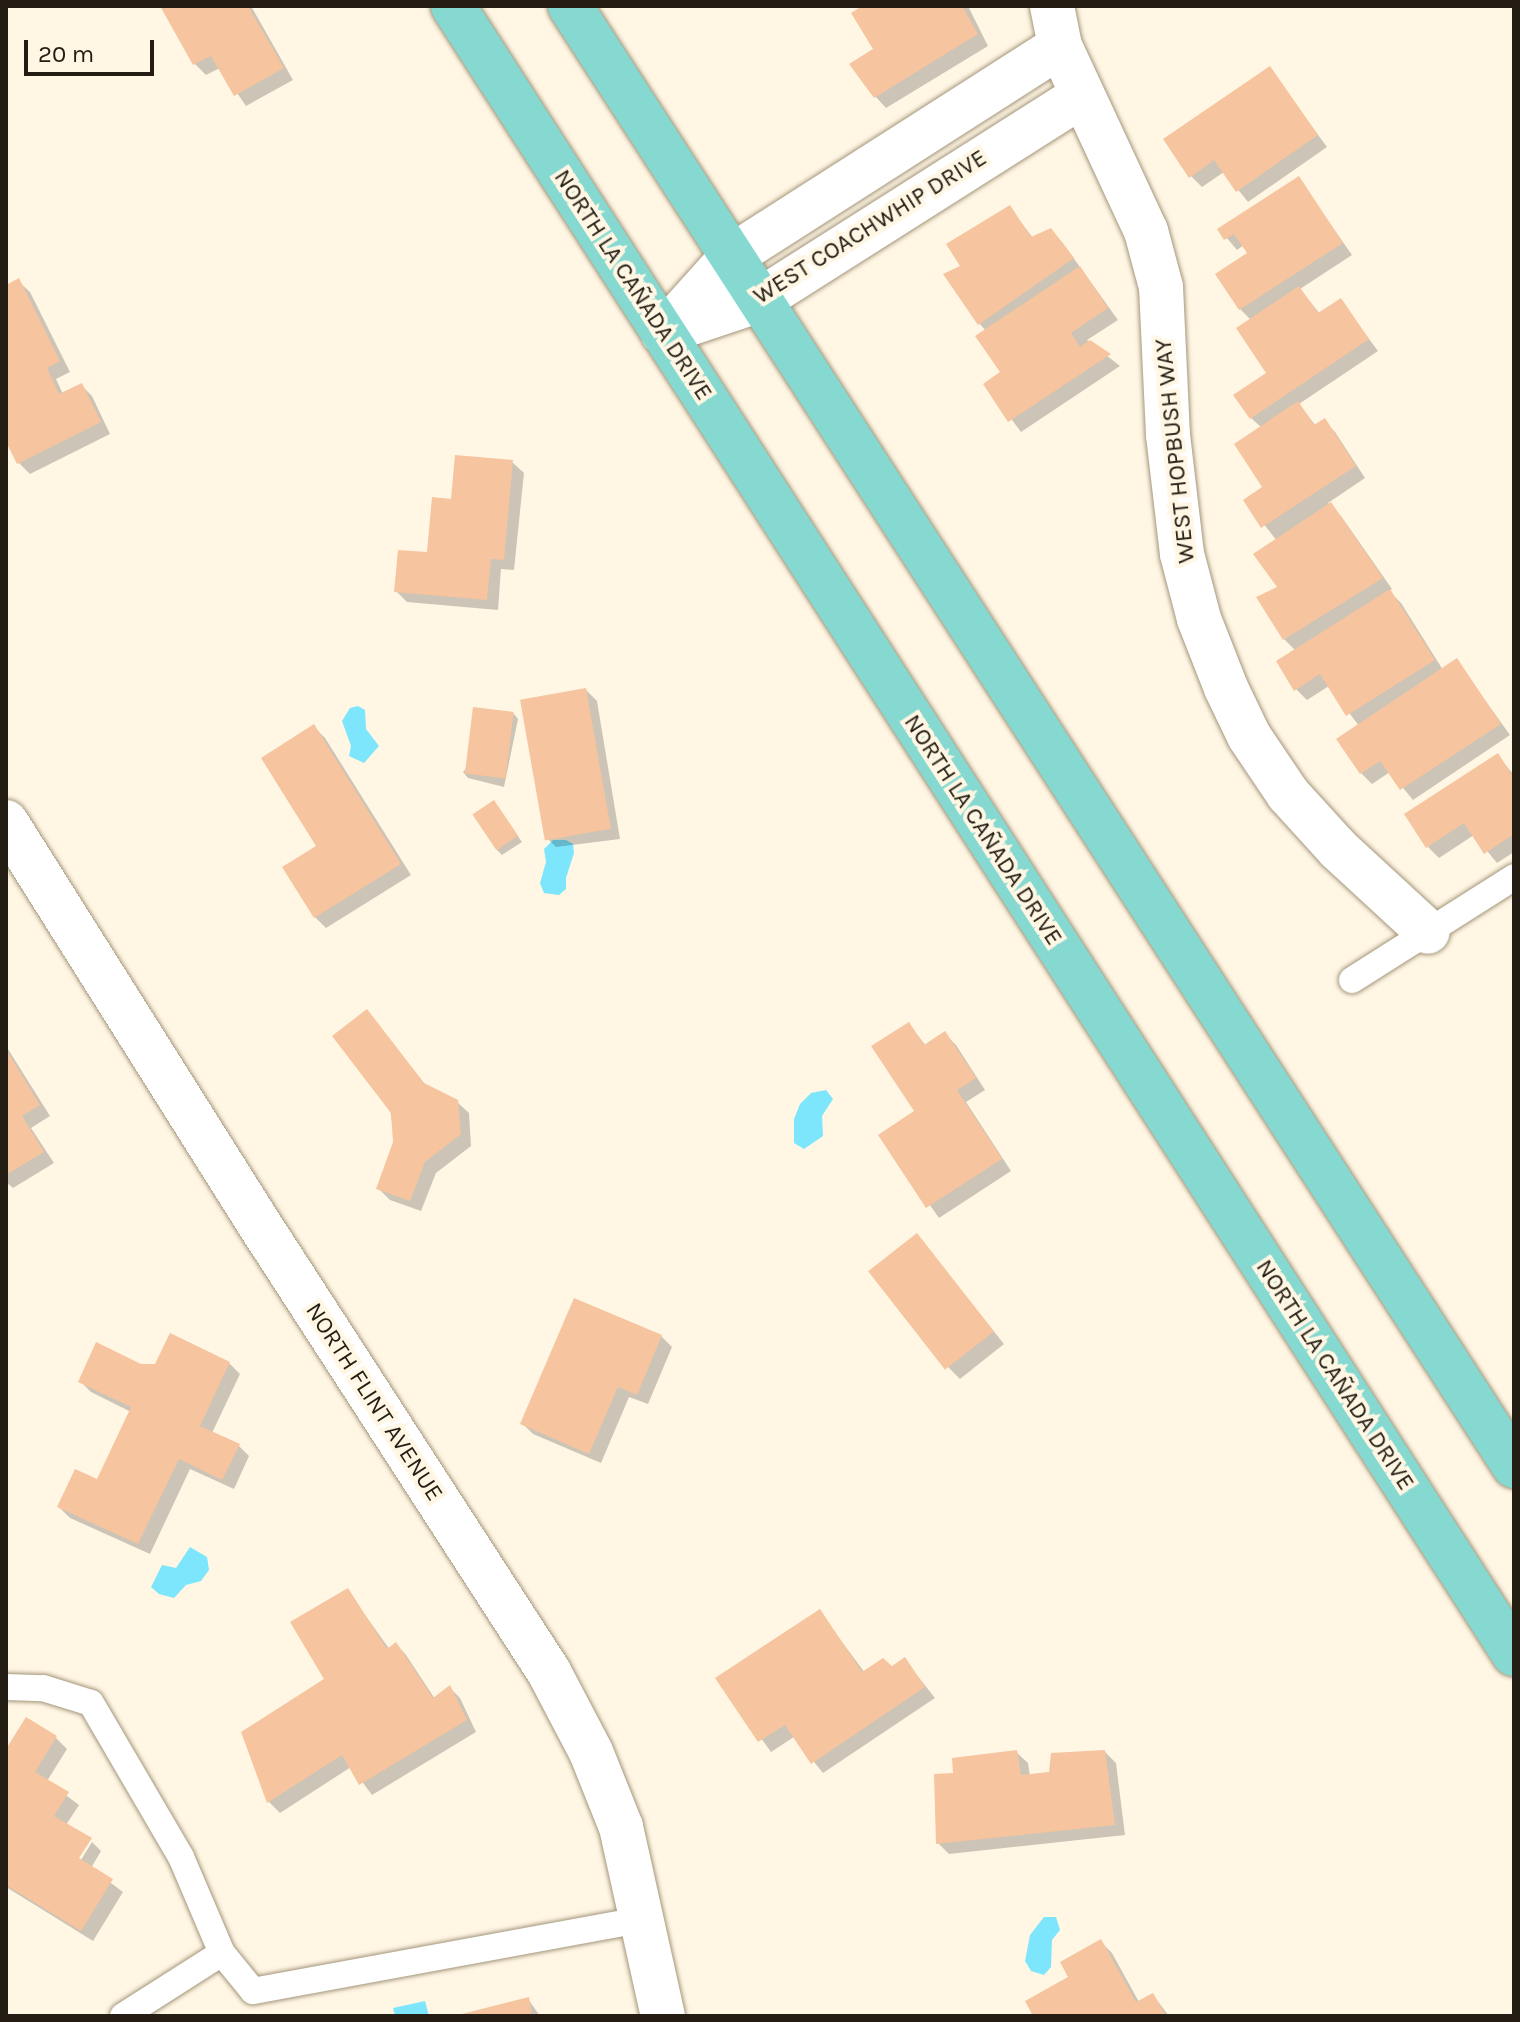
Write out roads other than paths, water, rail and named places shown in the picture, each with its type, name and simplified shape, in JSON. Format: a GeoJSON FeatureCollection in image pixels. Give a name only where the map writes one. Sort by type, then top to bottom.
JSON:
{"type":"FeatureCollection","features":[{"type":"Feature","properties":{"kind":"main road","name":"NORTH LA CAÑADA DRIVE"},"geometry":{"type":"LineString","coordinates":[[453,6],[1514,1654]]}},
{"type":"Feature","properties":{"kind":"main road"},"geometry":{"type":"LineString","coordinates":[[570,6],[1514,1466]]}},
{"type":"Feature","properties":{"kind":"street","name":"WEST COACHWHIP DRIVE"},"geometry":{"type":"LineString","coordinates":[[663,333],[732,256],[1056,26]]}},
{"type":"Feature","properties":{"kind":"street","name":"WEST HOPBUSH WAY"},"geometry":{"type":"LineString","coordinates":[[1056,26],[1080,97],[1146,231],[1161,287],[1168,435],[1182,554],[1199,619],[1226,688],[1249,736],[1288,794],[1338,849],[1428,932]]}},
{"type":"Feature","properties":{"kind":"street","name":"WEST COACHWHIP DRIVE"},"geometry":{"type":"LineString","coordinates":[[663,333],[760,300],[1080,97]]}},
{"type":"Feature","properties":{"kind":"street","name":"NORTH FLINT AVENUE"},"geometry":{"type":"LineString","coordinates":[[6,822],[265,1233],[549,1672],[591,1752],[621,1827],[663,2016]]}},
{"type":"Feature","properties":{"kind":"lane"},"geometry":{"type":"LineString","coordinates":[[1352,980],[1514,877]]}},
{"type":"Feature","properties":{"kind":"lane"},"geometry":{"type":"LineString","coordinates":[[6,1687],[43,1688],[91,1703],[181,1857],[222,1953],[253,1991],[641,1920]]}},
{"type":"Feature","properties":{"kind":"lane"},"geometry":{"type":"LineString","coordinates":[[123,2016],[222,1953]]}},
{"type":"Feature","properties":{"kind":"water"},"geometry":{"type":"Polygon","coordinates":[[[358,706],[365,710],[366,729],[379,746],[364,763],[349,756],[351,746],[342,721],[350,708],[358,706]]]}},
{"type":"Feature","properties":{"kind":"water"},"geometry":{"type":"Polygon","coordinates":[[[553,840],[566,840],[573,844],[574,853],[566,889],[559,895],[544,893],[540,883],[546,862],[544,849],[553,840]]]}},
{"type":"Feature","properties":{"kind":"water"},"geometry":{"type":"Polygon","coordinates":[[[826,1090],[833,1099],[822,1116],[823,1136],[804,1149],[794,1143],[794,1119],[800,1104],[811,1093],[826,1090]]]}},
{"type":"Feature","properties":{"kind":"water"},"geometry":{"type":"Polygon","coordinates":[[[190,1547],[207,1557],[209,1570],[201,1581],[186,1585],[174,1598],[159,1594],[151,1587],[162,1565],[176,1568],[190,1547]]]}},
{"type":"Feature","properties":{"kind":"water"},"geometry":{"type":"Polygon","coordinates":[[[1044,1917],[1056,1917],[1060,1930],[1052,1940],[1051,1967],[1044,1975],[1031,1971],[1025,1961],[1030,1935],[1044,1917]]]}},
{"type":"Feature","properties":{"kind":"water"},"geometry":{"type":"Polygon","coordinates":[[[425,2001],[429,2016],[395,2016],[393,2008],[425,2001]]]}}]}
